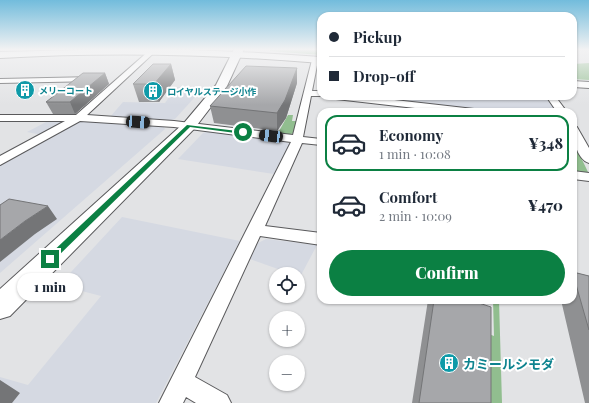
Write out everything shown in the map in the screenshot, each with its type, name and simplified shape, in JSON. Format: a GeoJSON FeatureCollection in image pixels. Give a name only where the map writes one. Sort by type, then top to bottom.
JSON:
{"type":"FeatureCollection","features":[{"type":"Feature","properties":{"kind":"main road"},"geometry":{"type":"LineString","coordinates":[[0,306],[189,126],[221,86],[230,68]]}},
{"type":"Feature","properties":{"kind":"street"},"geometry":{"type":"LineString","coordinates":[[0,161],[78,118],[134,68]]}},
{"type":"Feature","properties":{"kind":"street"},"geometry":{"type":"LineString","coordinates":[[170,403],[298,139],[315,94],[317,71]]}},
{"type":"Feature","properties":{"kind":"street"},"geometry":{"type":"LineString","coordinates":[[0,81],[122,79]]}},
{"type":"Feature","properties":{"kind":"street"},"geometry":{"type":"LineString","coordinates":[[577,84],[589,85]]}},
{"type":"Feature","properties":{"kind":"street"},"geometry":{"type":"LineString","coordinates":[[370,100],[440,108]]}},
{"type":"Feature","properties":{"kind":"street"},"geometry":{"type":"LineString","coordinates":[[0,118],[78,118],[189,126],[317,141]]}},
{"type":"Feature","properties":{"kind":"street"},"geometry":{"type":"LineString","coordinates":[[577,136],[589,159]]}},
{"type":"Feature","properties":{"kind":"street"},"geometry":{"type":"LineString","coordinates":[[577,176],[589,177]]}},
{"type":"Feature","properties":{"kind":"street"},"geometry":{"type":"LineString","coordinates":[[254,230],[317,238]]}},
{"type":"Feature","properties":{"kind":"street"},"geometry":{"type":"LineString","coordinates":[[181,381],[219,403]]}},
{"type":"Feature","properties":{"kind":"shaded area"},"geometry":{"type":"Polygon","coordinates":[[[176,87],[204,87],[175,119],[168,121],[110,117],[123,102],[165,103],[176,87]]]}},
{"type":"Feature","properties":{"kind":"shaded area"},"geometry":{"type":"Polygon","coordinates":[[[390,100],[548,100],[553,108],[460,108],[390,100]]]}},
{"type":"Feature","properties":{"kind":"shaded area"},"geometry":{"type":"Polygon","coordinates":[[[85,120],[163,126],[165,129],[0,273],[0,165],[78,122],[85,120]]]}},
{"type":"Feature","properties":{"kind":"shaded area"},"geometry":{"type":"Polygon","coordinates":[[[48,121],[64,121],[64,123],[42,135],[27,132],[48,121]]]}},
{"type":"Feature","properties":{"kind":"shaded area"},"geometry":{"type":"Polygon","coordinates":[[[209,131],[286,142],[290,144],[274,174],[178,159],[203,133],[209,131]]]}},
{"type":"Feature","properties":{"kind":"shaded area"},"geometry":{"type":"Polygon","coordinates":[[[122,217],[240,241],[156,403],[0,403],[0,377],[28,385],[101,296],[59,285],[122,217]]]}},
{"type":"Feature","properties":{"kind":"shaded area"},"geometry":{"type":"Polygon","coordinates":[[[266,239],[317,245],[305,268],[272,267],[250,259],[258,243],[266,239]]]}},
{"type":"Feature","properties":{"kind":"green space"},"geometry":{"type":"Polygon","coordinates":[[[577,68],[589,68],[589,80],[577,79],[577,68]]]}},
{"type":"Feature","properties":{"kind":"green space"},"geometry":{"type":"Polygon","coordinates":[[[288,115],[293,115],[292,121],[297,121],[294,133],[288,135],[226,127],[278,133],[288,115]]]}},
{"type":"Feature","properties":{"kind":"green space"},"geometry":{"type":"Polygon","coordinates":[[[577,149],[588,172],[577,172],[577,149]]]}},
{"type":"Feature","properties":{"kind":"green space"},"geometry":{"type":"Polygon","coordinates":[[[493,304],[499,304],[502,403],[480,403],[481,331],[494,336],[493,304]]]}},
{"type":"Feature","properties":{"kind":"building"},"geometry":{"type":"Polygon","coordinates":[[[149,68],[168,68],[154,84],[133,84],[149,68]]]}},
{"type":"Feature","properties":{"kind":"building"},"geometry":{"type":"Polygon","coordinates":[[[244,68],[297,68],[285,100],[277,113],[210,106],[244,68]]]}},
{"type":"Feature","properties":{"kind":"building"},"geometry":{"type":"Polygon","coordinates":[[[83,73],[105,73],[70,102],[46,102],[83,73]]]}},
{"type":"Feature","properties":{"kind":"building"},"geometry":{"type":"Polygon","coordinates":[[[9,199],[48,206],[0,240],[0,205],[9,199]]]}},
{"type":"Feature","properties":{"kind":"building"},"geometry":{"type":"Polygon","coordinates":[[[577,273],[589,276],[589,330],[577,288],[577,273]]]}},
{"type":"Feature","properties":{"kind":"building","name":"カミールシモダ"},"geometry":{"type":"Polygon","coordinates":[[[433,304],[482,304],[491,307],[491,403],[419,403],[433,304]]]}},
{"type":"Feature","properties":{"kind":"place","name":"メリーコート"},"geometry":{"type":"Point","coordinates":[25,90]}},
{"type":"Feature","properties":{"kind":"place","name":"ロイヤルステージ小作"},"geometry":{"type":"Point","coordinates":[153,91]}},
{"type":"Feature","properties":{"kind":"place","name":"カミールシモダ"},"geometry":{"type":"Point","coordinates":[449,363]}},
{"type":"Feature","properties":{"kind":"route"},"geometry":{"type":"LineString","coordinates":[[50,259],[189,126],[243,132]]}}]}
